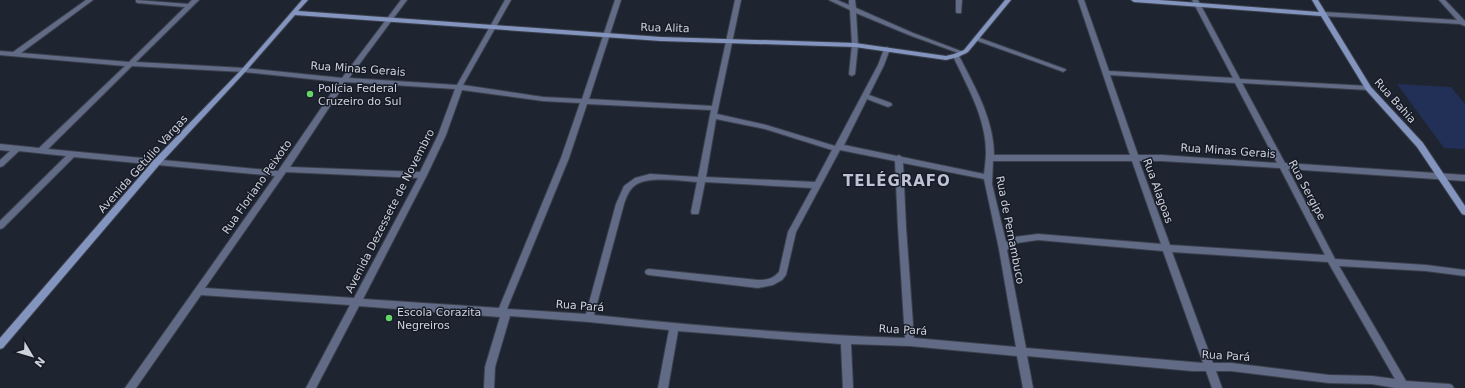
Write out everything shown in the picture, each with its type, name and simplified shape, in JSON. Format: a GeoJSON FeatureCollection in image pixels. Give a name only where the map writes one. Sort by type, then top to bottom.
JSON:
{"type":"FeatureCollection","features":[{"type":"Feature","properties":{"kind":"street"},"geometry":{"type":"LineString","coordinates":[[16,53],[90,0]]}},
{"type":"Feature","properties":{"kind":"street"},"geometry":{"type":"LineString","coordinates":[[42,150],[196,0]]}},
{"type":"Feature","properties":{"kind":"street","name":"Avenida Getúlio Vargas"},"geometry":{"type":"LineString","coordinates":[[0,345],[156,162],[244,70],[305,0]]}},
{"type":"Feature","properties":{"kind":"street","name":"Rua Floriano Peixoto"},"geometry":{"type":"LineString","coordinates":[[130,388],[282,172],[344,80],[404,0]]}},
{"type":"Feature","properties":{"kind":"street","name":"Avenida Dezessete de Novembro"},"geometry":{"type":"LineString","coordinates":[[311,388],[423,175],[442,135],[459,87],[508,0]]}},
{"type":"Feature","properties":{"kind":"street"},"geometry":{"type":"LineString","coordinates":[[489,388],[490,366],[504,313],[554,186],[585,101],[618,0]]}},
{"type":"Feature","properties":{"kind":"street"},"geometry":{"type":"LineString","coordinates":[[695,212],[703,179],[714,108],[731,40],[738,0]]}},
{"type":"Feature","properties":{"kind":"street"},"geometry":{"type":"LineString","coordinates":[[832,0],[960,55],[977,39],[1008,0]]}},
{"type":"Feature","properties":{"kind":"street"},"geometry":{"type":"LineString","coordinates":[[852,0],[855,44],[852,74]]}},
{"type":"Feature","properties":{"kind":"street"},"geometry":{"type":"LineString","coordinates":[[959,0],[959,12]]}},
{"type":"Feature","properties":{"kind":"street","name":"Rua Alagoas"},"geometry":{"type":"LineString","coordinates":[[1080,0],[1134,157],[1217,388]]}},
{"type":"Feature","properties":{"kind":"street"},"geometry":{"type":"LineString","coordinates":[[1134,0],[1197,2],[1324,14],[1464,23]]}},
{"type":"Feature","properties":{"kind":"street","name":"Rua Bahia"},"geometry":{"type":"LineString","coordinates":[[1315,0],[1368,88],[1420,145],[1465,212]]}},
{"type":"Feature","properties":{"kind":"street"},"geometry":{"type":"LineString","coordinates":[[1442,0],[1464,23]]}},
{"type":"Feature","properties":{"kind":"street"},"geometry":{"type":"LineString","coordinates":[[138,1],[189,6]]}},
{"type":"Feature","properties":{"kind":"street","name":"Rua Sergipe"},"geometry":{"type":"LineString","coordinates":[[1197,2],[1332,261],[1404,387]]}},
{"type":"Feature","properties":{"kind":"street","name":"Rua Alita"},"geometry":{"type":"LineString","coordinates":[[295,13],[606,36],[661,39],[855,44],[933,57],[960,55]]}},
{"type":"Feature","properties":{"kind":"street"},"geometry":{"type":"LineString","coordinates":[[977,39],[1063,70]]}},
{"type":"Feature","properties":{"kind":"street"},"geometry":{"type":"LineString","coordinates":[[649,272],[745,282],[770,283],[779,278],[783,273],[792,232],[865,96],[881,65],[887,49]]}},
{"type":"Feature","properties":{"kind":"street","name":"Rua Minas Gerais"},"geometry":{"type":"LineString","coordinates":[[0,53],[16,53],[132,64],[244,70],[344,80],[459,87],[543,99],[714,108]]}},
{"type":"Feature","properties":{"kind":"street","name":"Rua de Pernambuco"},"geometry":{"type":"LineString","coordinates":[[960,55],[981,113],[990,150],[987,177],[1003,248],[1028,388]]}},
{"type":"Feature","properties":{"kind":"street"},"geometry":{"type":"LineString","coordinates":[[1105,73],[1368,88]]}},
{"type":"Feature","properties":{"kind":"street"},"geometry":{"type":"LineString","coordinates":[[865,96],[888,104]]}},
{"type":"Feature","properties":{"kind":"street"},"geometry":{"type":"LineString","coordinates":[[713,116],[766,127],[838,148],[899,158],[987,177]]}},
{"type":"Feature","properties":{"kind":"street"},"geometry":{"type":"LineString","coordinates":[[0,147],[282,172],[423,175]]}},
{"type":"Feature","properties":{"kind":"street"},"geometry":{"type":"LineString","coordinates":[[0,164],[17,149]]}},
{"type":"Feature","properties":{"kind":"street"},"geometry":{"type":"LineString","coordinates":[[0,226],[72,154]]}},
{"type":"Feature","properties":{"kind":"street","name":"Rua Minas Gerais"},"geometry":{"type":"LineString","coordinates":[[989,158],[1134,157],[1282,165],[1465,178]]}},
{"type":"Feature","properties":{"kind":"street"},"geometry":{"type":"LineString","coordinates":[[899,158],[899,198],[907,281],[910,342]]}},
{"type":"Feature","properties":{"kind":"street"},"geometry":{"type":"LineString","coordinates":[[589,318],[620,204],[626,190],[633,182],[650,177],[818,185]]}},
{"type":"Feature","properties":{"kind":"street"},"geometry":{"type":"LineString","coordinates":[[1003,248],[1015,240],[1038,237],[1426,268],[1465,273]]}},
{"type":"Feature","properties":{"kind":"street","name":"Rua Pará"},"geometry":{"type":"LineString","coordinates":[[199,291],[589,318],[674,327],[846,340],[910,342],[1209,367],[1231,367],[1329,379],[1372,380],[1404,387],[1450,388]]}},
{"type":"Feature","properties":{"kind":"street"},"geometry":{"type":"LineString","coordinates":[[663,388],[674,327]]}},
{"type":"Feature","properties":{"kind":"street"},"geometry":{"type":"LineString","coordinates":[[846,340],[848,388]]}},
{"type":"Feature","properties":{"kind":"shaded area"},"geometry":{"type":"Polygon","coordinates":[[[1397,84],[1451,87],[1465,104],[1465,149],[1444,148],[1397,84]]]}},
{"type":"Feature","properties":{"kind":"place","name":"Polícia Federal Cruzeiro do Sul"},"geometry":{"type":"Point","coordinates":[310,94]}},
{"type":"Feature","properties":{"kind":"place","name":"Escola Corazita Negreiros"},"geometry":{"type":"Point","coordinates":[389,318]}},
{"type":"Feature","properties":{"kind":"district","name":"TELÉGRAFO"},"geometry":{"type":"Point","coordinates":[897,181]}}]}
